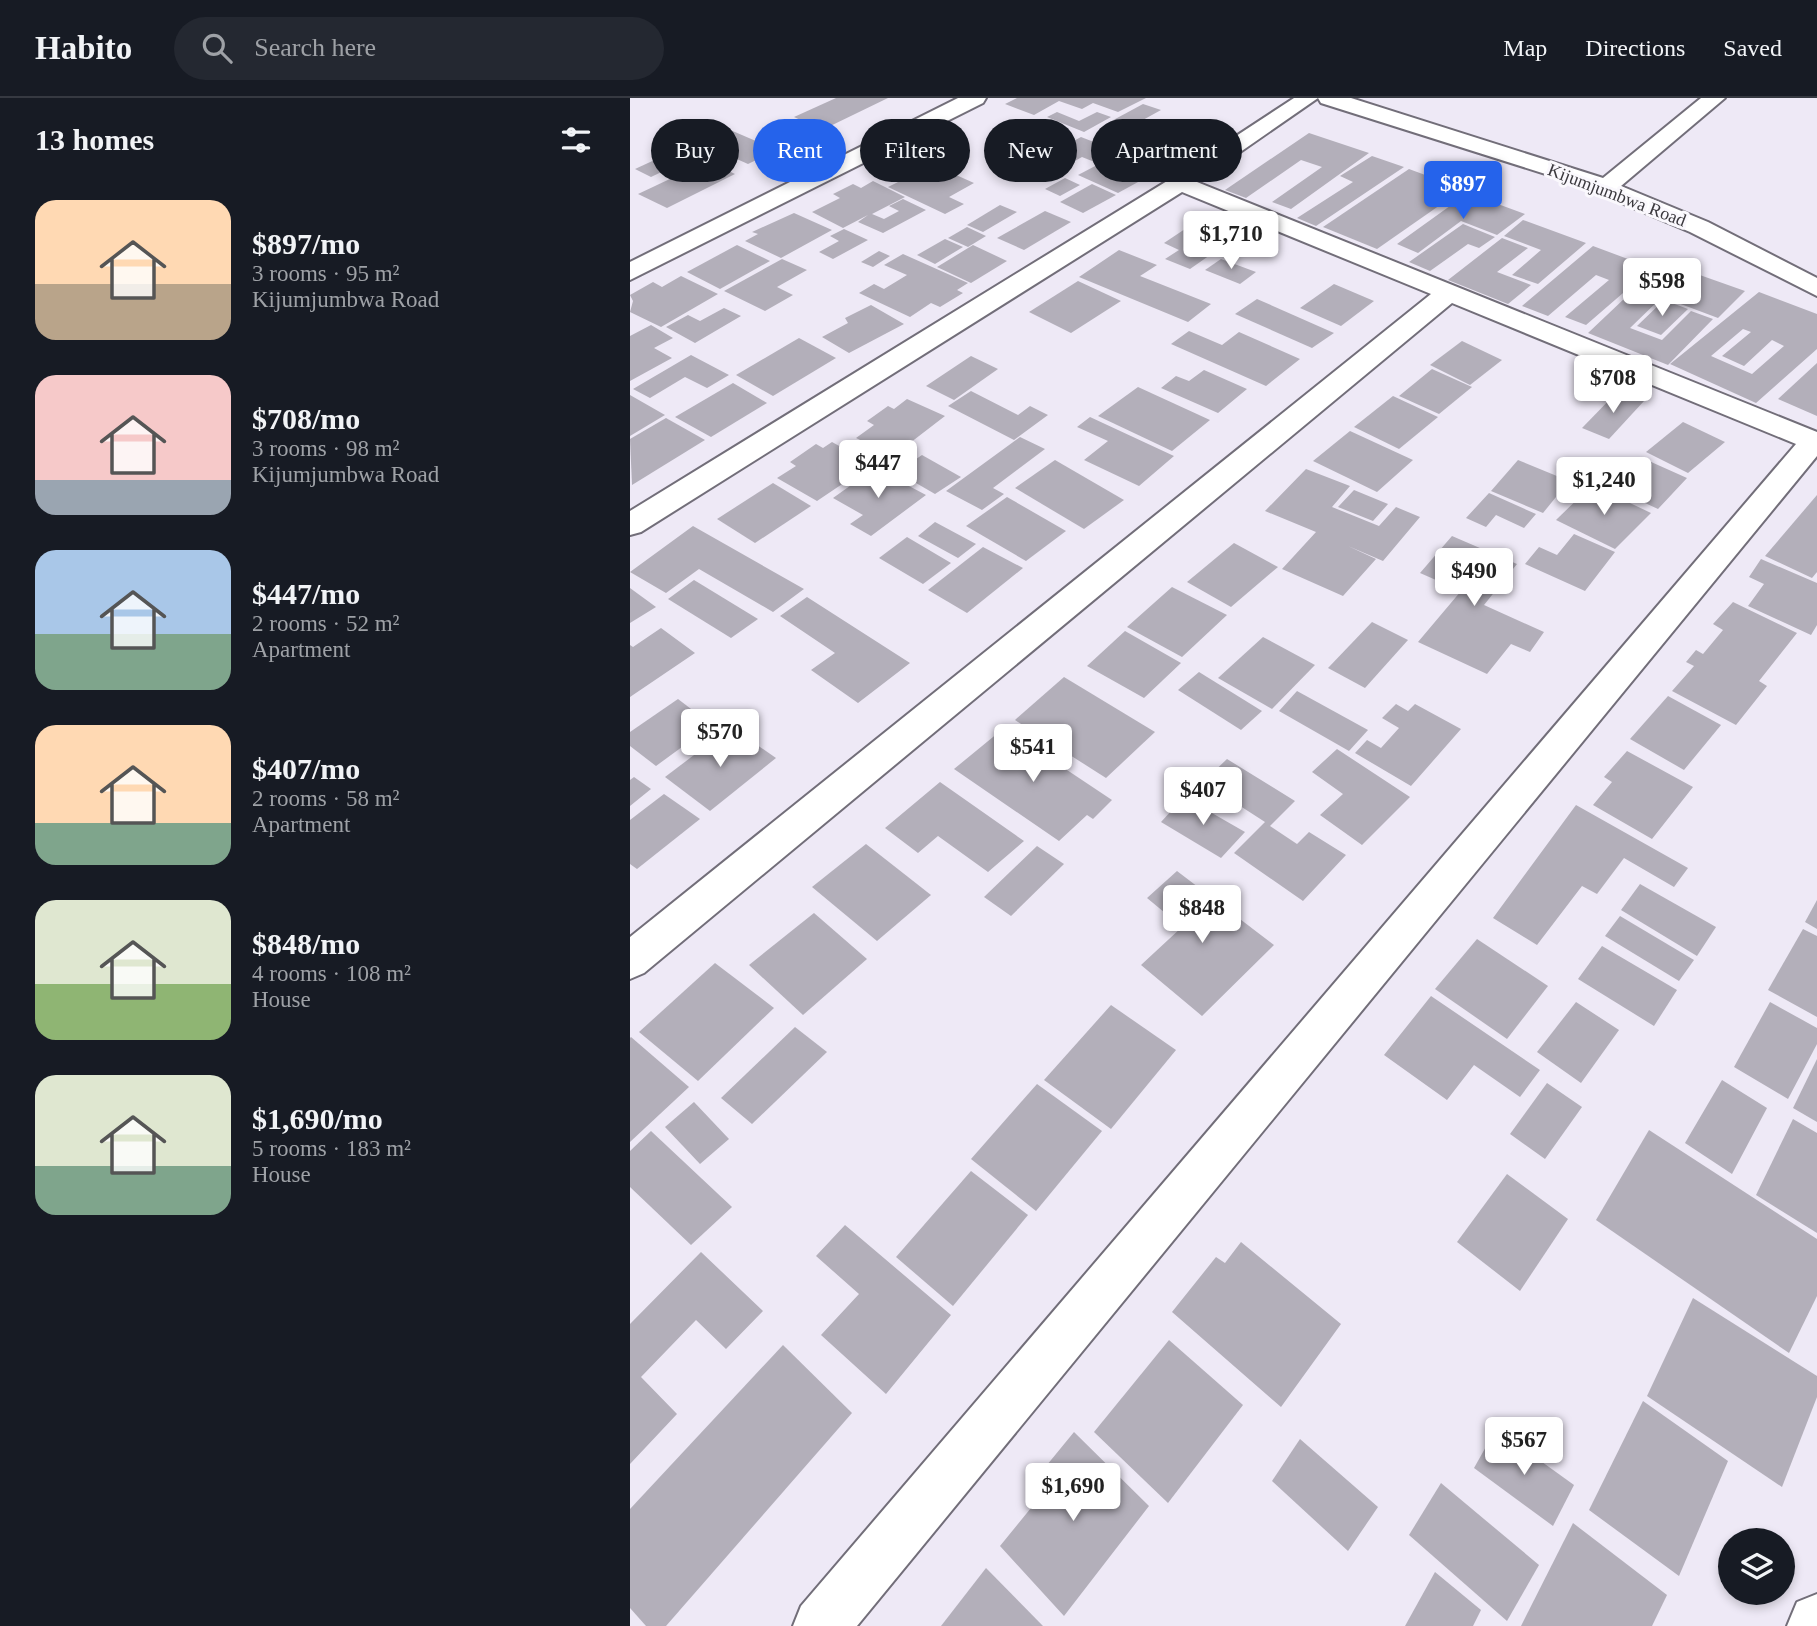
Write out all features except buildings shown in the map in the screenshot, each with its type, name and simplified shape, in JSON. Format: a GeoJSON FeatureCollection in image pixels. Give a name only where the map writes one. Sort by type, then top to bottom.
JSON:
{"type":"FeatureCollection","features":[{"type":"Feature","properties":{"kind":"street"},"geometry":{"type":"LineString","coordinates":[[630,272],[975,98]]}},
{"type":"Feature","properties":{"kind":"street"},"geometry":{"type":"LineString","coordinates":[[630,525],[1180,183],[1308,98]]}},
{"type":"Feature","properties":{"kind":"street","name":"Kijumjumbwa Road"},"geometry":{"type":"LineString","coordinates":[[1329,98],[1582,178],[1699,227],[1817,288]]}},
{"type":"Feature","properties":{"kind":"street"},"geometry":{"type":"LineString","coordinates":[[1383,117],[1414,98]]}},
{"type":"Feature","properties":{"kind":"street"},"geometry":{"type":"LineString","coordinates":[[1605,188],[1714,98]]}},
{"type":"Feature","properties":{"kind":"street"},"geometry":{"type":"LineString","coordinates":[[821,1626],[1816,442],[1447,294],[1180,183]]}},
{"type":"Feature","properties":{"kind":"street"},"geometry":{"type":"LineString","coordinates":[[630,961],[1447,294]]}}]}
